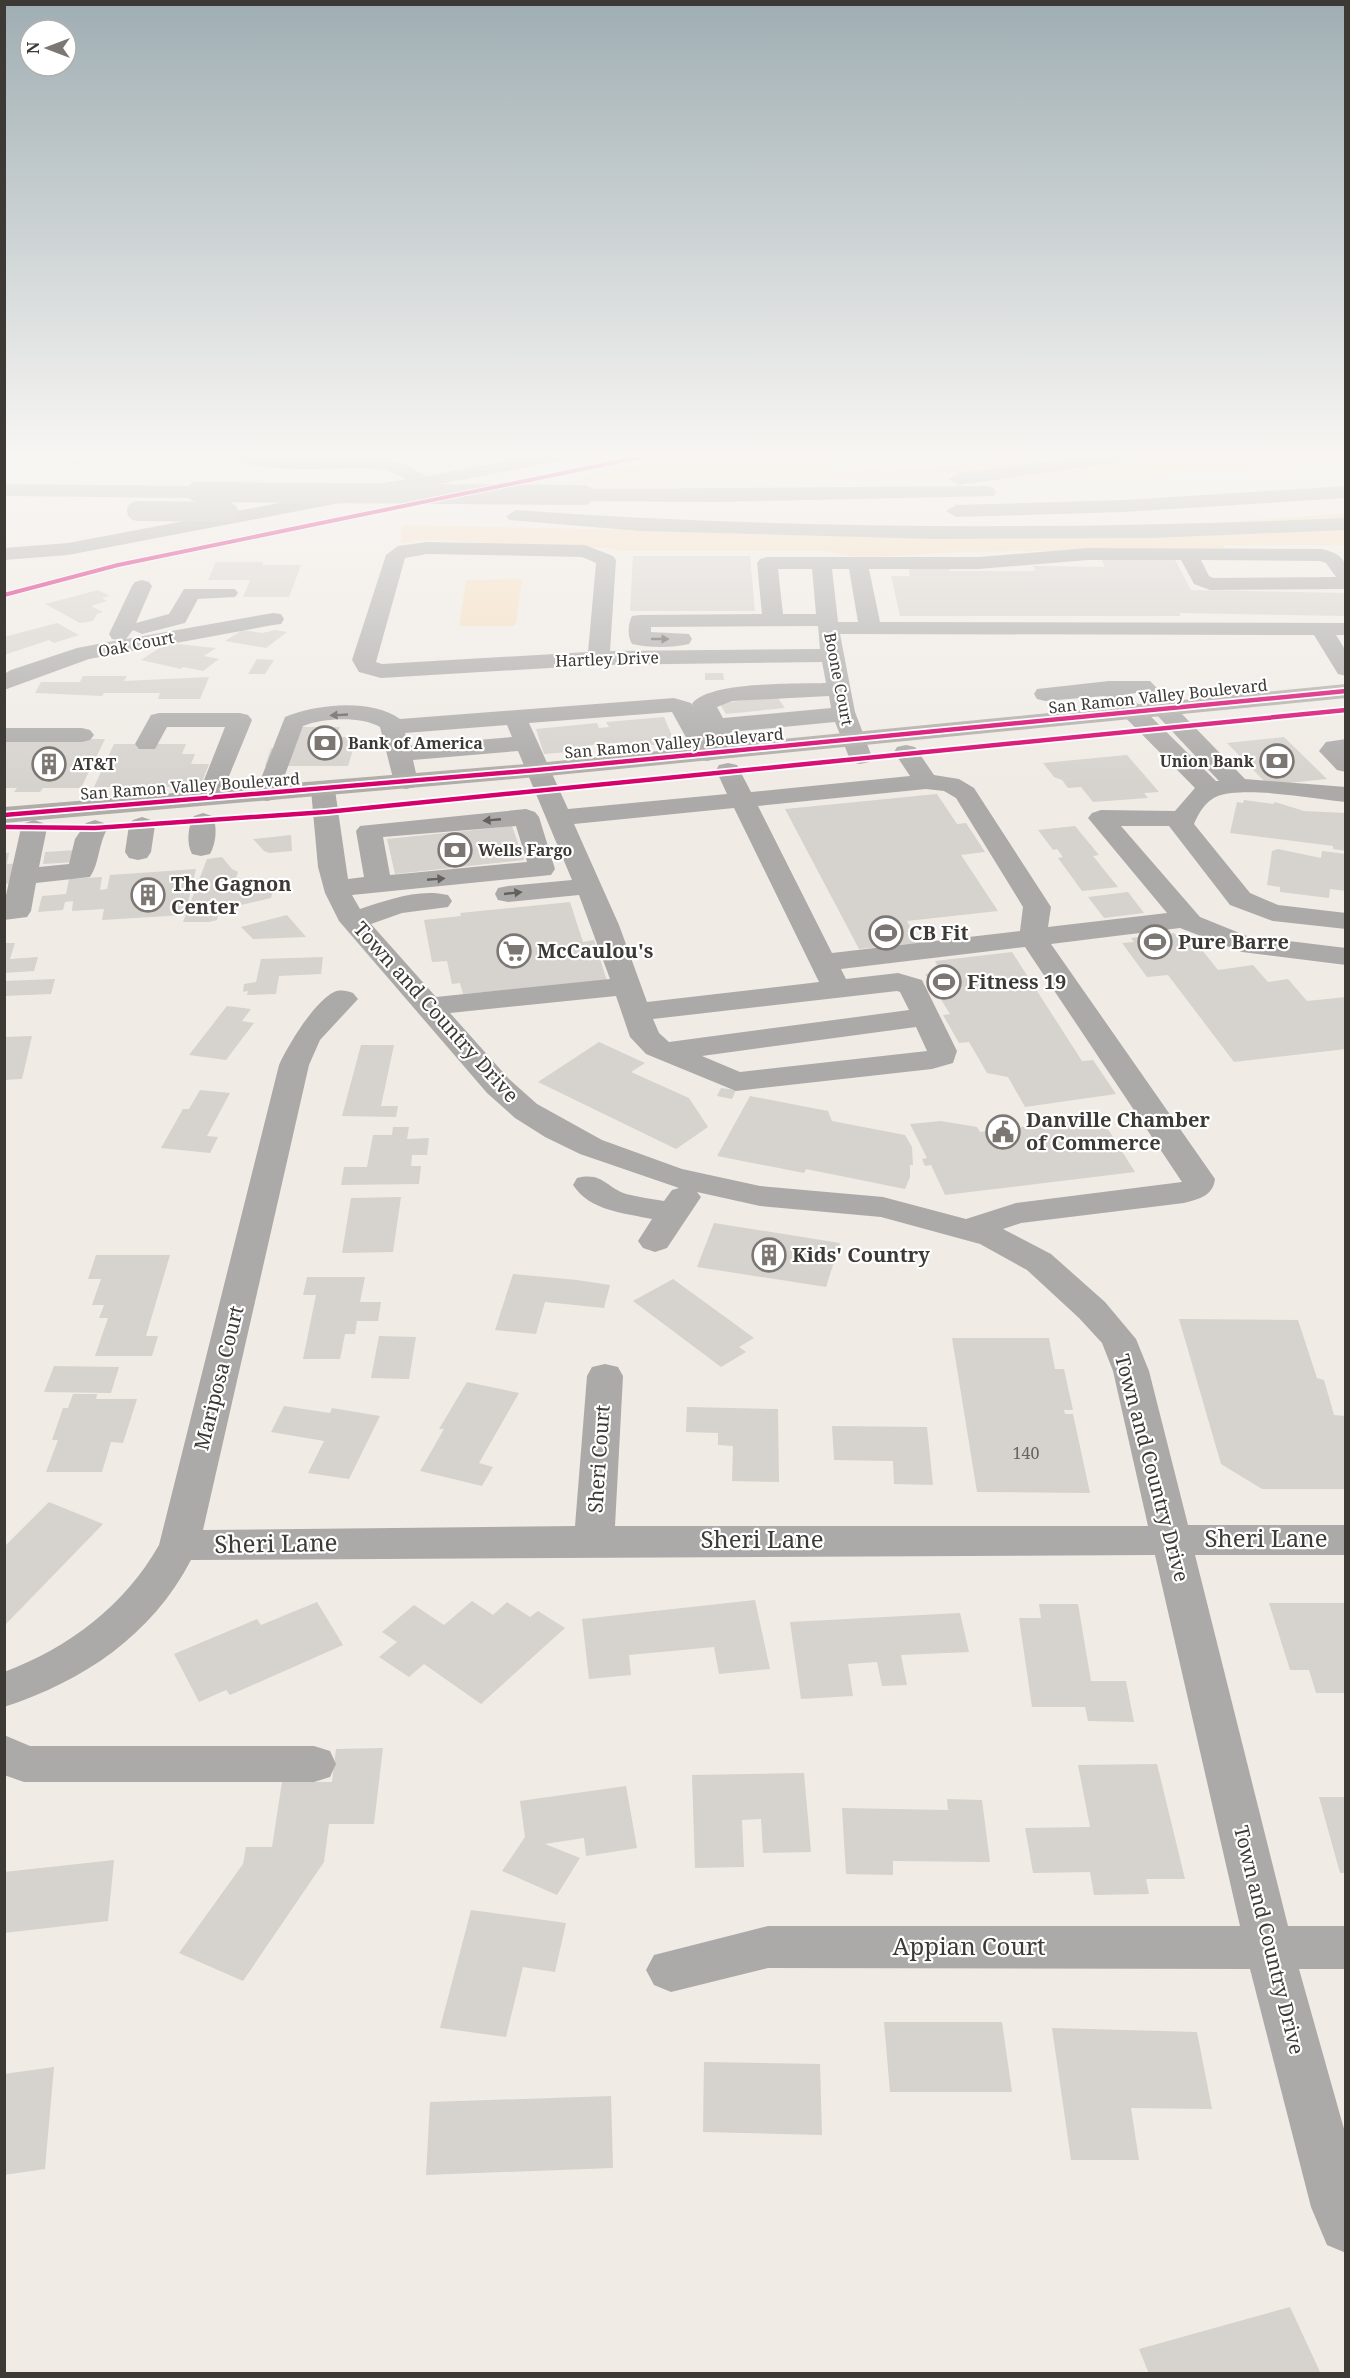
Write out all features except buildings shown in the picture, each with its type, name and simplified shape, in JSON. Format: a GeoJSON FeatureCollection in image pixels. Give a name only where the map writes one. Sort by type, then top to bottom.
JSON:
{"type":"FeatureCollection","features":[{"type":"Feature","properties":{"kind":"main road","name":"San Ramon Valley Boulevard"},"geometry":{"type":"LineString","coordinates":[[1173,717],[1346,691]]}},
{"type":"Feature","properties":{"kind":"main road","name":"San Ramon Valley Boulevard"},"geometry":{"type":"LineString","coordinates":[[722,759],[856,749],[1173,717],[1346,710]]}},
{"type":"Feature","properties":{"kind":"main road","name":"San Ramon Valley Boulevard"},"geometry":{"type":"LineString","coordinates":[[4,815],[206,809],[325,801],[549,798],[722,759],[805,745],[906,752],[1141,720]]}},
{"type":"Feature","properties":{"kind":"main road","name":"San Ramon Valley Boulevard"},"geometry":{"type":"LineString","coordinates":[[4,827],[95,828],[142,825],[256,794],[325,801],[406,782],[549,798]]}},
{"type":"Feature","properties":{"kind":"street","name":"Hartley Drive"},"geometry":{"type":"LineString","coordinates":[[393,563],[363,660],[367,667],[381,671],[599,658],[830,635]]}},
{"type":"Feature","properties":{"kind":"street","name":"Hartley Drive"},"geometry":{"type":"LineString","coordinates":[[599,658],[606,563]]}},
{"type":"Feature","properties":{"kind":"street"},"geometry":{"type":"LineString","coordinates":[[768,563],[773,620]]}},
{"type":"Feature","properties":{"kind":"street","name":"Boone Court"},"geometry":{"type":"LineString","coordinates":[[821,563],[830,635],[840,689],[856,749]]}},
{"type":"Feature","properties":{"kind":"street"},"geometry":{"type":"LineString","coordinates":[[826,563],[860,569],[909,571]]}},
{"type":"Feature","properties":{"kind":"street"},"geometry":{"type":"LineString","coordinates":[[860,569],[982,563]]}},
{"type":"Feature","properties":{"kind":"street"},"geometry":{"type":"LineString","coordinates":[[1192,563],[1201,580],[1210,584],[1345,584]]}},
{"type":"Feature","properties":{"kind":"street"},"geometry":{"type":"LineString","coordinates":[[1336,563],[1346,578]]}},
{"type":"Feature","properties":{"kind":"street"},"geometry":{"type":"LineString","coordinates":[[860,569],[883,592],[869,621]]}},
{"type":"Feature","properties":{"kind":"street"},"geometry":{"type":"LineString","coordinates":[[860,569],[869,621]]}},
{"type":"Feature","properties":{"kind":"street"},"geometry":{"type":"LineString","coordinates":[[120,634],[142,586]]}},
{"type":"Feature","properties":{"kind":"street"},"geometry":{"type":"LineString","coordinates":[[85,653],[96,641],[177,618],[191,593],[228,592]]}},
{"type":"Feature","properties":{"kind":"street","name":"Oak Court"},"geometry":{"type":"LineString","coordinates":[[4,683],[30,671],[85,653],[273,619]]}},
{"type":"Feature","properties":{"kind":"street"},"geometry":{"type":"LineString","coordinates":[[830,635],[773,620],[640,621],[640,639],[830,635],[869,621],[1331,631]]}},
{"type":"Feature","properties":{"kind":"street"},"geometry":{"type":"LineString","coordinates":[[1331,631],[1336,642],[1346,654]]}},
{"type":"Feature","properties":{"kind":"street"},"geometry":{"type":"LineString","coordinates":[[1331,631],[1346,669]]}},
{"type":"Feature","properties":{"kind":"street"},"geometry":{"type":"LineString","coordinates":[[4,657],[30,671]]}},
{"type":"Feature","properties":{"kind":"street"},"geometry":{"type":"LineString","coordinates":[[1045,694],[1142,686],[1238,786]]}},
{"type":"Feature","properties":{"kind":"street"},"geometry":{"type":"LineString","coordinates":[[1109,688],[1211,790]]}},
{"type":"Feature","properties":{"kind":"street"},"geometry":{"type":"LineString","coordinates":[[392,727],[654,706],[693,706],[729,694],[840,689]]}},
{"type":"Feature","properties":{"kind":"street"},"geometry":{"type":"LineString","coordinates":[[693,706],[715,726],[722,759]]}},
{"type":"Feature","properties":{"kind":"street"},"geometry":{"type":"LineString","coordinates":[[693,706],[744,799],[835,988]]}},
{"type":"Feature","properties":{"kind":"street"},"geometry":{"type":"LineString","coordinates":[[256,794],[272,732],[304,717],[363,714],[383,717],[392,727],[406,782]]}},
{"type":"Feature","properties":{"kind":"street"},"geometry":{"type":"LineString","coordinates":[[715,726],[845,714]]}},
{"type":"Feature","properties":{"kind":"street"},"geometry":{"type":"LineString","coordinates":[[428,1007],[632,999],[835,988],[892,982],[912,986],[942,1050],[942,1056],[932,1060],[736,1082],[665,1052],[645,1037],[632,999],[588,886],[515,717]]}},
{"type":"Feature","properties":{"kind":"street"},"geometry":{"type":"LineString","coordinates":[[147,744],[159,720],[240,720],[206,809],[201,848]]}},
{"type":"Feature","properties":{"kind":"street"},"geometry":{"type":"LineString","coordinates":[[758,722],[805,745]]}},
{"type":"Feature","properties":{"kind":"street"},"geometry":{"type":"LineString","coordinates":[[4,735],[82,735]]}},
{"type":"Feature","properties":{"kind":"street"},"geometry":{"type":"LineString","coordinates":[[399,754],[525,742]]}},
{"type":"Feature","properties":{"kind":"street"},"geometry":{"type":"LineString","coordinates":[[1346,746],[1334,747],[1331,751],[1346,765]]}},
{"type":"Feature","properties":{"kind":"street"},"geometry":{"type":"LineString","coordinates":[[906,752],[926,782]]}},
{"type":"Feature","properties":{"kind":"street"},"geometry":{"type":"LineString","coordinates":[[378,884],[369,831],[526,817],[549,798],[744,799],[926,782],[950,784],[965,793],[1037,907],[1033,938],[1198,1179],[1198,1187],[1184,1193],[1016,1213],[969,1230]]}},
{"type":"Feature","properties":{"kind":"street"},"geometry":{"type":"LineString","coordinates":[[1346,795],[1238,786],[1205,792],[1182,819],[1184,831],[1240,899],[1273,912],[1346,921]]}},
{"type":"Feature","properties":{"kind":"street","name":"Town and Country Drive"},"geometry":{"type":"LineString","coordinates":[[325,801],[331,867],[336,888],[353,921],[498,1086],[526,1111],[591,1147],[673,1177],[760,1196],[883,1207],[992,1237],[1040,1262],[1092,1310],[1118,1339],[1131,1371],[1269,1947],[1338,2207],[1346,2226]]}},
{"type":"Feature","properties":{"kind":"street"},"geometry":{"type":"LineString","coordinates":[[336,888],[542,869],[526,817]]}},
{"type":"Feature","properties":{"kind":"street"},"geometry":{"type":"LineString","coordinates":[[1182,819],[1101,818],[1186,920],[1242,944],[1346,957]]}},
{"type":"Feature","properties":{"kind":"street"},"geometry":{"type":"LineString","coordinates":[[138,852],[142,825]]}},
{"type":"Feature","properties":{"kind":"street"},"geometry":{"type":"LineString","coordinates":[[4,912],[17,911],[34,828]]}},
{"type":"Feature","properties":{"kind":"street"},"geometry":{"type":"LineString","coordinates":[[25,876],[81,871],[88,840],[95,828]]}},
{"type":"Feature","properties":{"kind":"street"},"geometry":{"type":"LineString","coordinates":[[539,861],[575,857]]}},
{"type":"Feature","properties":{"kind":"street"},"geometry":{"type":"LineString","coordinates":[[353,921],[408,903],[588,886]]}},
{"type":"Feature","properties":{"kind":"street"},"geometry":{"type":"LineString","coordinates":[[823,963],[1186,920]]}},
{"type":"Feature","properties":{"kind":"street","name":"Mariposa Court"},"geometry":{"type":"LineString","coordinates":[[4,1690],[58,1666],[117,1625],[138,1606],[158,1581],[178,1545],[294,1065],[307,1037],[343,999]]}},
{"type":"Feature","properties":{"kind":"street"},"geometry":{"type":"LineString","coordinates":[[665,1052],[927,1017]]}},
{"type":"Feature","properties":{"kind":"street"},"geometry":{"type":"LineString","coordinates":[[590,1185],[613,1201],[663,1227],[696,1182]]}},
{"type":"Feature","properties":{"kind":"street","name":"Sheri Court"},"geometry":{"type":"LineString","coordinates":[[594,1541],[605,1376]]}},
{"type":"Feature","properties":{"kind":"street","name":"Sheri Lane"},"geometry":{"type":"LineString","coordinates":[[178,1545],[1172,1538],[1346,1540]]}},
{"type":"Feature","properties":{"kind":"street"},"geometry":{"type":"LineString","coordinates":[[4,1753],[24,1764],[314,1764]]}},
{"type":"Feature","properties":{"kind":"street","name":"Appian Court"},"geometry":{"type":"LineString","coordinates":[[671,1970],[768,1947],[1346,1948]]}},
{"type":"Feature","properties":{"kind":"shaded area"},"geometry":{"type":"Polygon","coordinates":[[[522,579],[516,624],[513,626],[459,626],[466,580],[522,579]]]}},
{"type":"Feature","properties":{"kind":"cycle path"},"geometry":{"type":"LineString","coordinates":[[4,595],[128,563]]}},
{"type":"Feature","properties":{"kind":"cycle path"},"geometry":{"type":"LineString","coordinates":[[4,815],[537,770],[1346,691]]}},
{"type":"Feature","properties":{"kind":"cycle path"},"geometry":{"type":"LineString","coordinates":[[4,827],[95,828],[326,812],[1346,710]]}},
{"type":"Feature","properties":{"kind":"place","name":"Bank of America"},"geometry":{"type":"Point","coordinates":[325,743]}},
{"type":"Feature","properties":{"kind":"place","name":"Union Bank"},"geometry":{"type":"Point","coordinates":[1277,761]}},
{"type":"Feature","properties":{"kind":"place","name":"AT&T"},"geometry":{"type":"Point","coordinates":[49,764]}},
{"type":"Feature","properties":{"kind":"place","name":"Wells Fargo"},"geometry":{"type":"Point","coordinates":[455,850]}},
{"type":"Feature","properties":{"kind":"place","name":"The Gagnon Center"},"geometry":{"type":"Point","coordinates":[148,895]}},
{"type":"Feature","properties":{"kind":"place","name":"CB Fit"},"geometry":{"type":"Point","coordinates":[886,933]}},
{"type":"Feature","properties":{"kind":"place","name":"Pure Barre"},"geometry":{"type":"Point","coordinates":[1155,942]}},
{"type":"Feature","properties":{"kind":"place","name":"McCaulou's"},"geometry":{"type":"Point","coordinates":[514,951]}},
{"type":"Feature","properties":{"kind":"place","name":"Fitness 19"},"geometry":{"type":"Point","coordinates":[944,982]}},
{"type":"Feature","properties":{"kind":"place","name":"Danville Chamber of Commerce"},"geometry":{"type":"Point","coordinates":[1003,1132]}},
{"type":"Feature","properties":{"kind":"place","name":"Kids' Country"},"geometry":{"type":"Point","coordinates":[769,1255]}}]}
